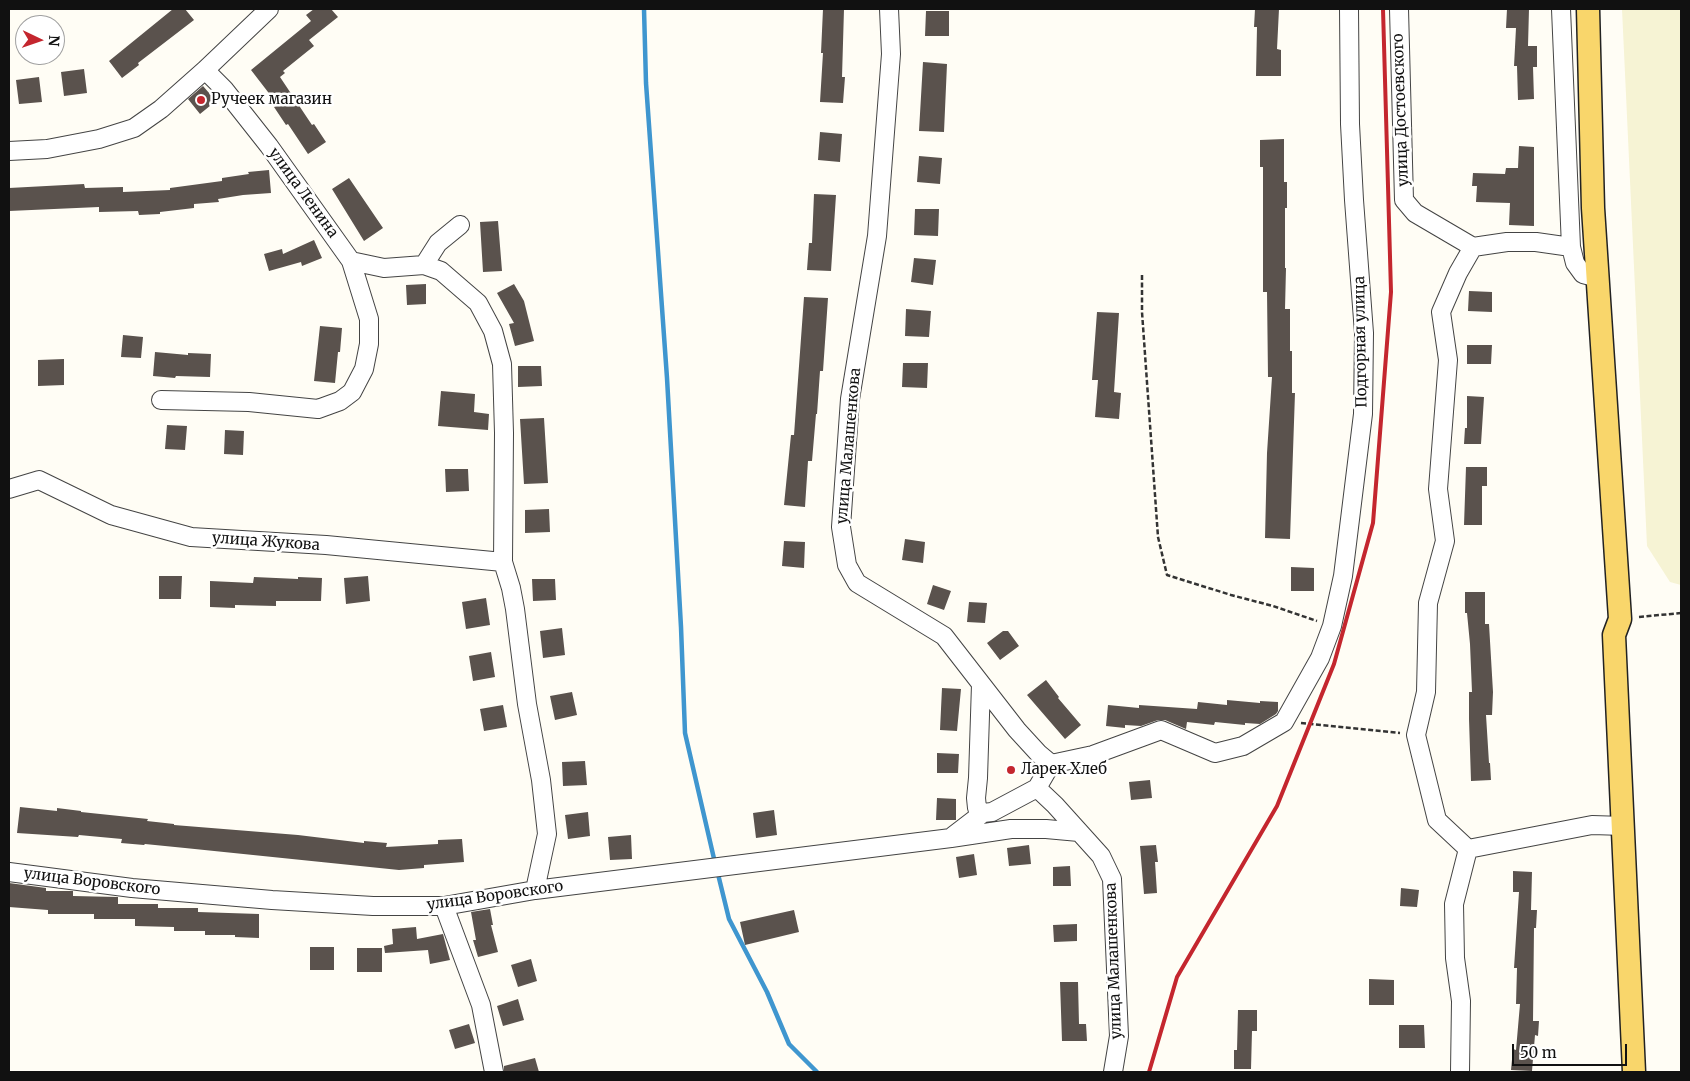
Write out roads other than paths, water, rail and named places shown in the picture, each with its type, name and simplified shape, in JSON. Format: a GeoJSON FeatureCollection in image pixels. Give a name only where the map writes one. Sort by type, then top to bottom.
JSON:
{"type":"FeatureCollection","features":[{"type":"Feature","properties":{"kind":"main road"},"geometry":{"type":"LineString","coordinates":[[1588,9],[1593,208],[1620,619],[1614,634],[1634,1072]]}},
{"type":"Feature","properties":{"kind":"street"},"geometry":{"type":"LineString","coordinates":[[9,151],[47,149],[99,140],[134,128],[161,109],[269,9]]}},
{"type":"Feature","properties":{"kind":"street","name":"улица Малашенкова"},"geometry":{"type":"LineString","coordinates":[[889,9],[891,54],[877,236],[850,399],[841,527],[847,565],[858,583],[944,636],[1017,730],[1051,764]]}},
{"type":"Feature","properties":{"kind":"street","name":"Подгорная улица"},"geometry":{"type":"LineString","coordinates":[[1051,764],[1093,756],[1161,730],[1215,753],[1243,746],[1284,722],[1320,658],[1332,626],[1343,576],[1363,414],[1364,333],[1350,133],[1349,9]]}},
{"type":"Feature","properties":{"kind":"street","name":"улица Достоевского"},"geometry":{"type":"LineString","coordinates":[[1398,9],[1404,200],[1415,213],[1473,247]]}},
{"type":"Feature","properties":{"kind":"street"},"geometry":{"type":"LineString","coordinates":[[1561,9],[1571,248],[1575,263],[1583,274],[1598,278]]}},
{"type":"Feature","properties":{"kind":"street","name":"улица Ленина"},"geometry":{"type":"LineString","coordinates":[[205,70],[224,89],[269,146],[351,261]]}},
{"type":"Feature","properties":{"kind":"street"},"geometry":{"type":"LineString","coordinates":[[424,265],[438,242],[460,225]]}},
{"type":"Feature","properties":{"kind":"street"},"geometry":{"type":"LineString","coordinates":[[1468,849],[1437,820],[1416,735],[1426,692],[1428,603],[1445,541],[1438,489],[1448,360],[1441,312],[1458,273],[1473,247],[1507,242],[1536,242],[1571,248]]}},
{"type":"Feature","properties":{"kind":"street"},"geometry":{"type":"LineString","coordinates":[[161,400],[249,402],[318,409],[340,401],[352,392],[364,369],[369,344],[369,318],[351,261],[384,268],[424,265],[441,271],[478,303],[493,331],[502,364],[504,433],[503,562],[515,609],[527,704],[541,780],[547,834],[535,890]]}},
{"type":"Feature","properties":{"kind":"street","name":"улица Жукова"},"geometry":{"type":"LineString","coordinates":[[9,489],[39,480],[111,515],[191,537],[326,545],[503,562]]}},
{"type":"Feature","properties":{"kind":"street"},"geometry":{"type":"LineString","coordinates":[[982,684],[976,798],[977,808],[983,813]]}},
{"type":"Feature","properties":{"kind":"street"},"geometry":{"type":"LineString","coordinates":[[951,838],[983,813],[992,812],[1037,788],[1051,764]]}},
{"type":"Feature","properties":{"kind":"street","name":"улица Малашенкова"},"geometry":{"type":"LineString","coordinates":[[1037,788],[1102,856],[1112,879],[1119,1036],[1113,1072]]}},
{"type":"Feature","properties":{"kind":"street"},"geometry":{"type":"LineString","coordinates":[[1468,849],[1592,825],[1624,826]]}},
{"type":"Feature","properties":{"kind":"street","name":"улица Воровского"},"geometry":{"type":"LineString","coordinates":[[9,872],[132,888],[272,900],[372,906],[444,906],[535,890],[1011,829],[1046,829],[1079,832]]}},
{"type":"Feature","properties":{"kind":"street"},"geometry":{"type":"LineString","coordinates":[[1460,1072],[1461,1000],[1455,958],[1454,904],[1468,849]]}},
{"type":"Feature","properties":{"kind":"street"},"geometry":{"type":"LineString","coordinates":[[444,906],[481,1005],[494,1072]]}},
{"type":"Feature","properties":{"kind":"waterway"},"geometry":{"type":"LineString","coordinates":[[644,9],[646,83],[667,378],[685,733],[715,863]]}},
{"type":"Feature","properties":{"kind":"waterway"},"geometry":{"type":"LineString","coordinates":[[717,870],[729,919],[767,992],[789,1044],[817,1072]]}},
{"type":"Feature","properties":{"kind":"railway"},"geometry":{"type":"LineString","coordinates":[[1149,1072],[1177,977],[1277,806],[1334,664],[1373,523],[1391,292],[1383,9]]}},
{"type":"Feature","properties":{"kind":"place","name":"Ручеек магазин"},"geometry":{"type":"Point","coordinates":[201,100]}},
{"type":"Feature","properties":{"kind":"place","name":"Ларек Хлеб"},"geometry":{"type":"Point","coordinates":[1011,770]}}]}
